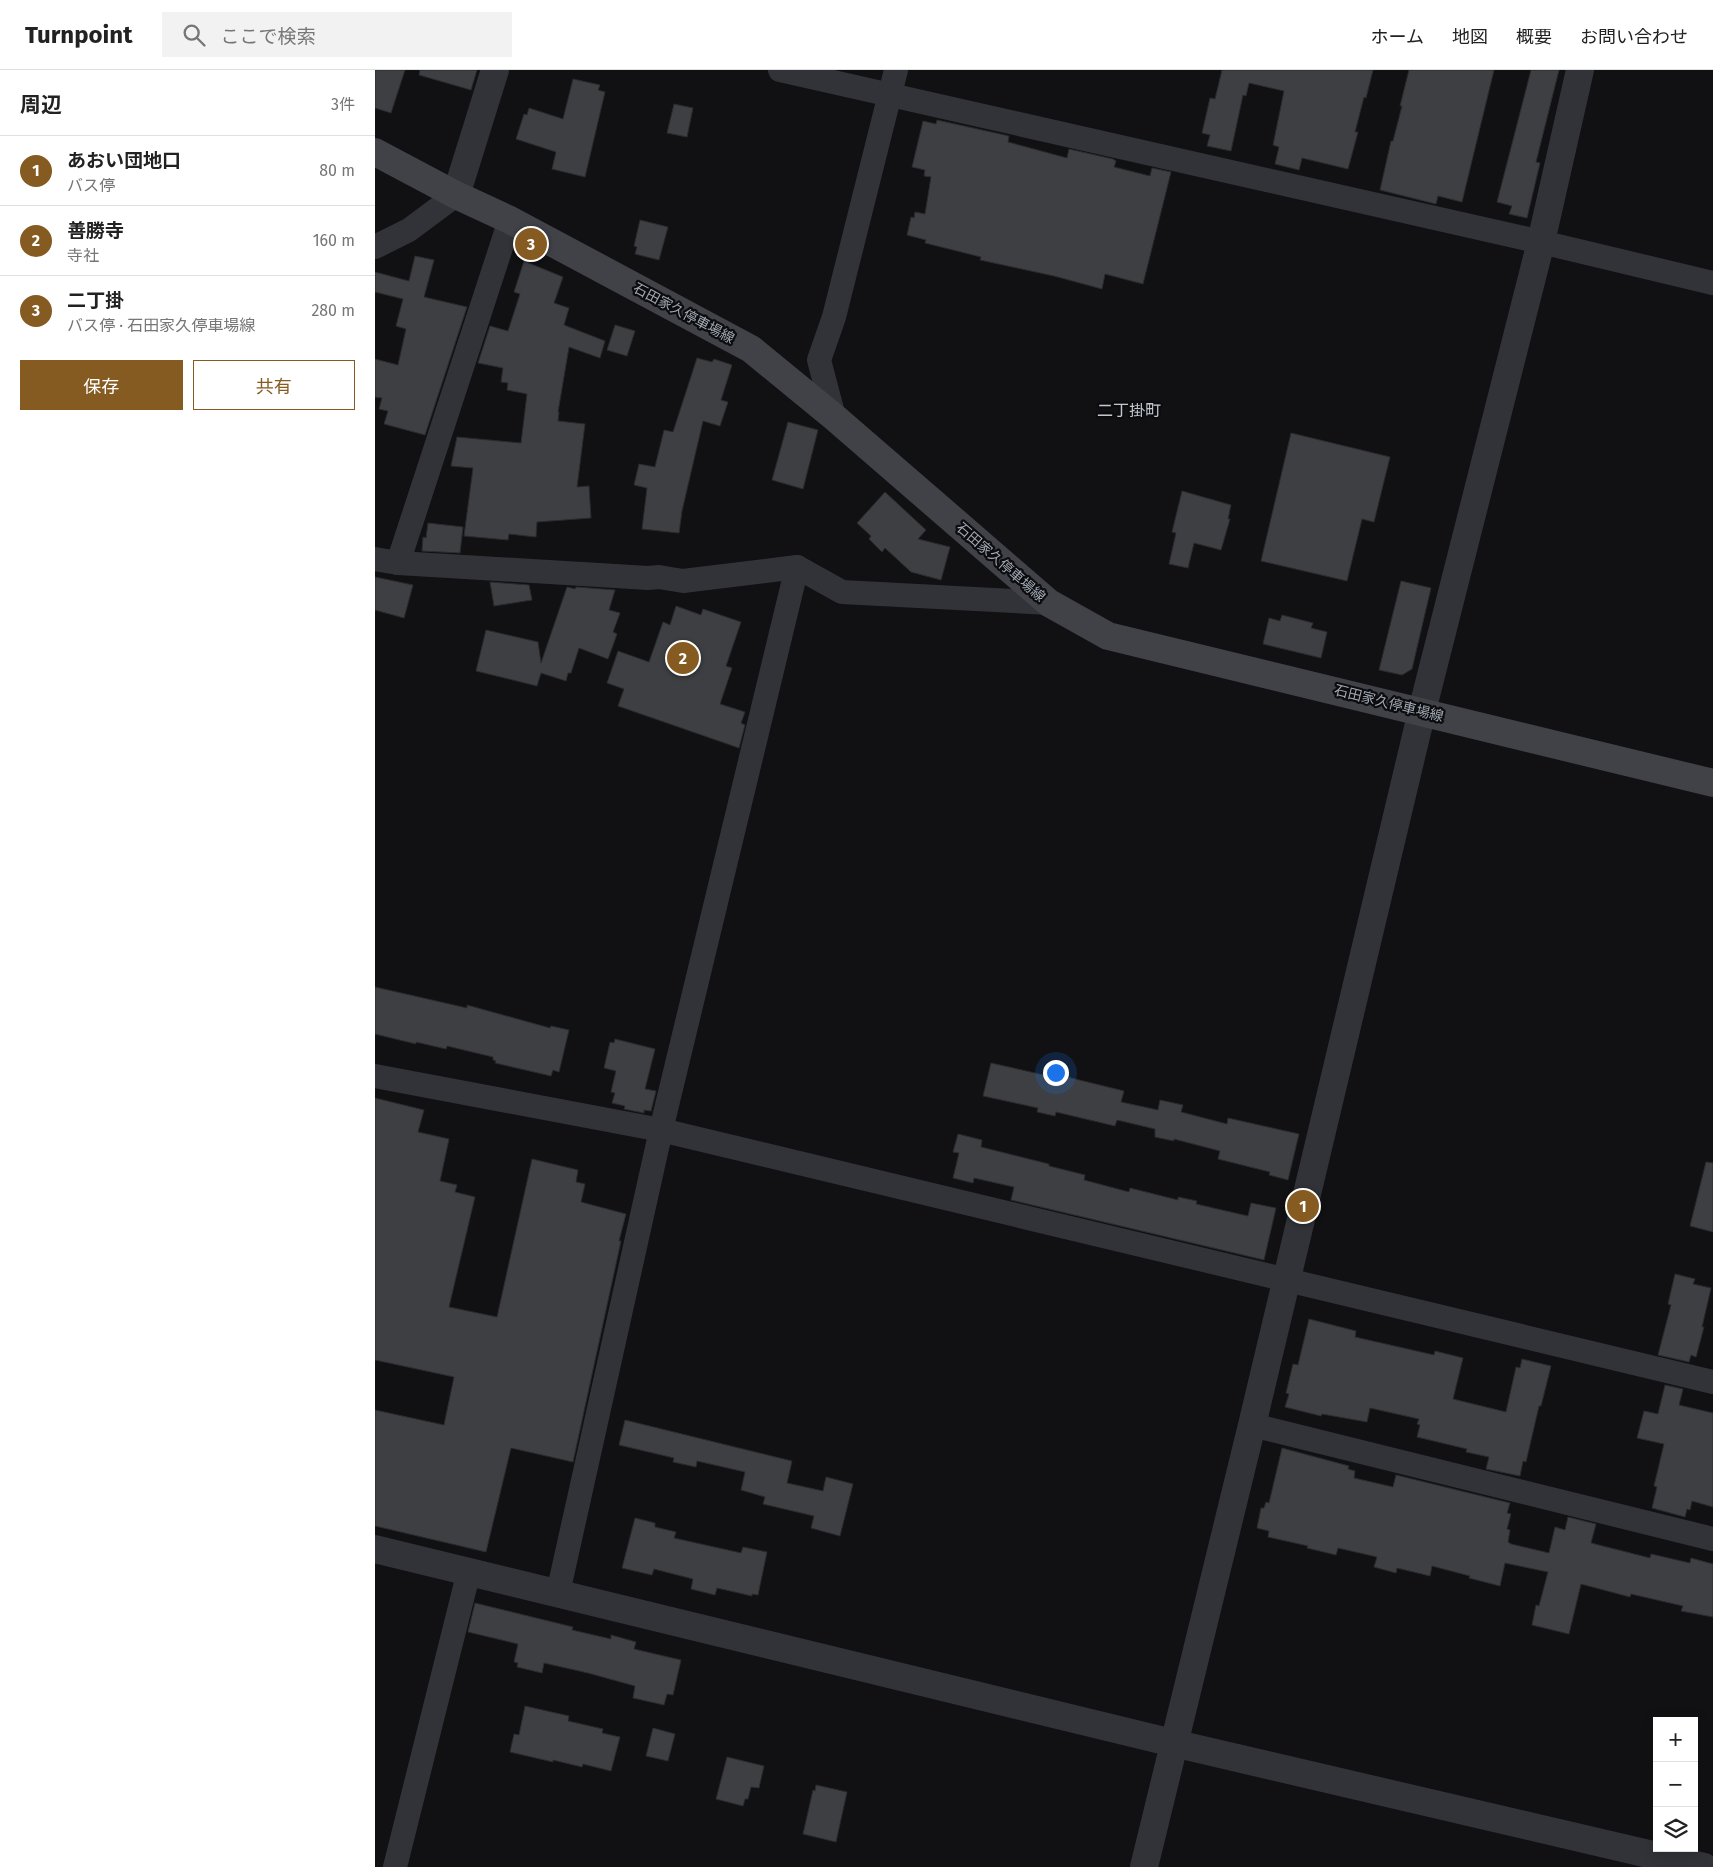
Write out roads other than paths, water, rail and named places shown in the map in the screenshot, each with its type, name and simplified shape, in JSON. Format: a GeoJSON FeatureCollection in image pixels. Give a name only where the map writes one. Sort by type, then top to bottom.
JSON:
{"type":"FeatureCollection","features":[{"type":"Feature","properties":{"kind":"main road","name":"石田家久停車場線"},"geometry":{"type":"LineString","coordinates":[[375,152],[456,195],[510,220],[751,349],[834,417],[1049,604],[1108,636],[1713,783]]}},
{"type":"Feature","properties":{"kind":"street"},"geometry":{"type":"LineString","coordinates":[[375,247],[409,230],[456,195],[495,70]]}},
{"type":"Feature","properties":{"kind":"street"},"geometry":{"type":"LineString","coordinates":[[780,70],[1541,242],[1713,283]]}},
{"type":"Feature","properties":{"kind":"street"},"geometry":{"type":"LineString","coordinates":[[834,417],[819,360],[835,317],[896,70]]}},
{"type":"Feature","properties":{"kind":"street"},"geometry":{"type":"LineString","coordinates":[[1144,1867],[1287,1280],[1422,711],[1541,242],[1580,70]]}},
{"type":"Feature","properties":{"kind":"street"},"geometry":{"type":"LineString","coordinates":[[398,563],[510,220]]}},
{"type":"Feature","properties":{"kind":"street"},"geometry":{"type":"LineString","coordinates":[[375,559],[398,563],[648,578],[659,577],[683,581],[797,567],[842,592],[1049,604]]}},
{"type":"Feature","properties":{"kind":"street"},"geometry":{"type":"LineString","coordinates":[[558,1593],[661,1130],[797,567]]}},
{"type":"Feature","properties":{"kind":"street"},"geometry":{"type":"LineString","coordinates":[[375,1076],[661,1130],[1713,1382]]}},
{"type":"Feature","properties":{"kind":"street"},"geometry":{"type":"LineString","coordinates":[[1252,1425],[1713,1539]]}},
{"type":"Feature","properties":{"kind":"street"},"geometry":{"type":"LineString","coordinates":[[375,1549],[1173,1743],[1704,1867]]}},
{"type":"Feature","properties":{"kind":"street"},"geometry":{"type":"LineString","coordinates":[[395,1867],[469,1572]]}},
{"type":"Feature","properties":{"kind":"place","name":"二丁掛"},"geometry":{"type":"Point","coordinates":[531,244]}},
{"type":"Feature","properties":{"kind":"place","name":"善勝寺"},"geometry":{"type":"Point","coordinates":[683,658]}},
{"type":"Feature","properties":{"kind":"place","name":"あおい団地口"},"geometry":{"type":"Point","coordinates":[1303,1206]}},
{"type":"Feature","properties":{"kind":"district","name":"二丁掛町"},"geometry":{"type":"Point","coordinates":[1129,410]}}]}
